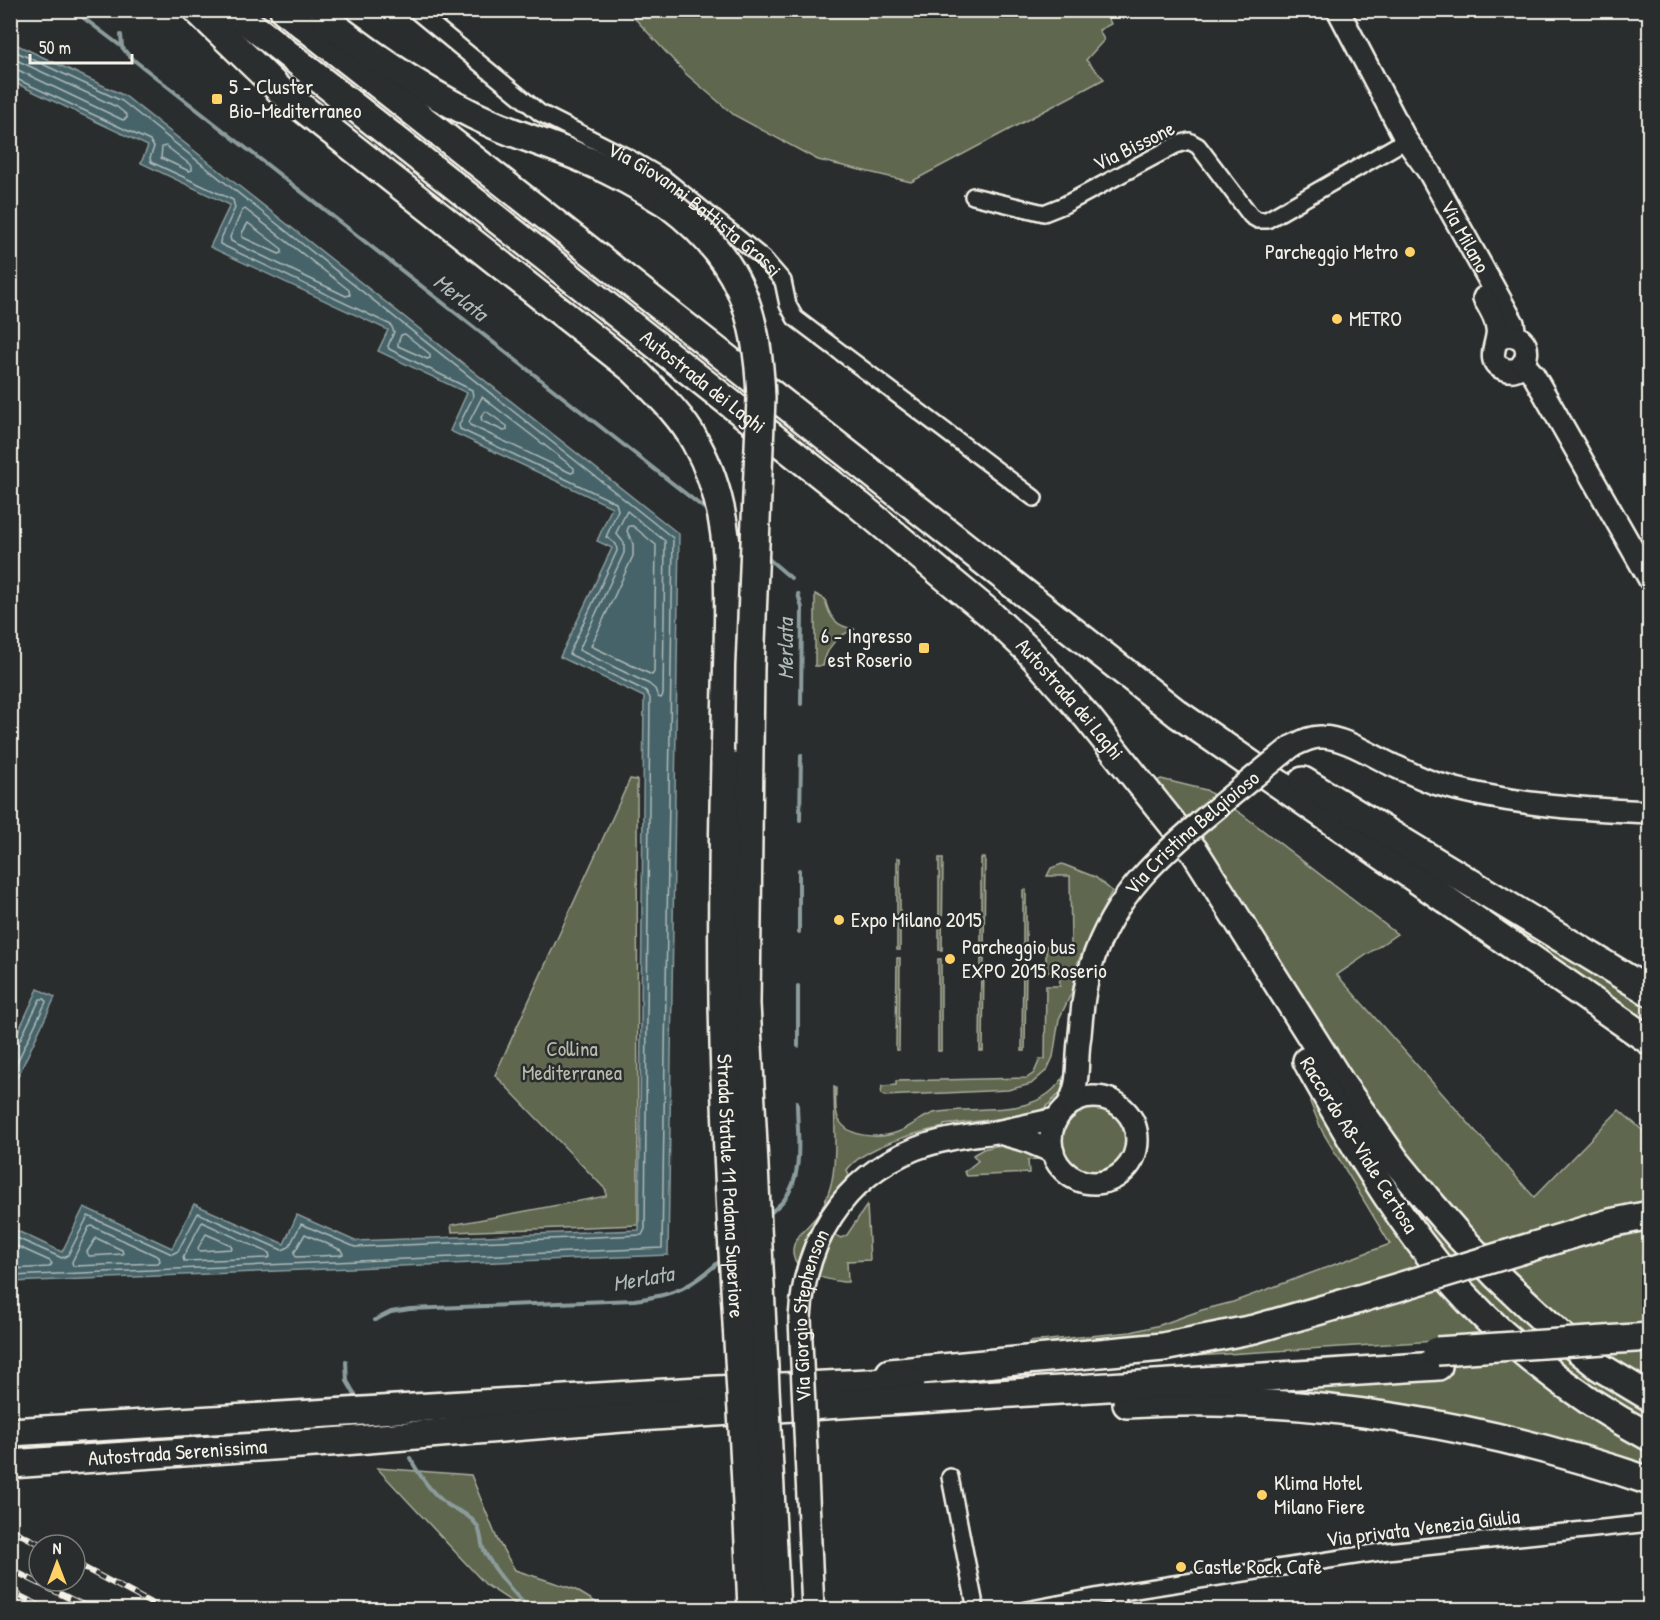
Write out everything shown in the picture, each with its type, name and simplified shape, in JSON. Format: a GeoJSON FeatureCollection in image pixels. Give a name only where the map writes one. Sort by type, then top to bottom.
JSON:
{"type":"FeatureCollection","features":[{"type":"Feature","properties":{"kind":"highway"},"geometry":{"type":"LineString","coordinates":[[197,10],[281,91],[634,370],[668,405],[689,432],[704,458],[716,490],[725,528],[729,565],[737,762]]}},
{"type":"Feature","properties":{"kind":"highway","name":"Autostrada dei Laghi"},"geometry":{"type":"LineString","coordinates":[[232,10],[860,505],[989,613],[1059,683],[1142,788]]}},
{"type":"Feature","properties":{"kind":"highway","name":"Autostrada dei Laghi"},"geometry":{"type":"LineString","coordinates":[[284,10],[1080,637]]}},
{"type":"Feature","properties":{"kind":"highway"},"geometry":{"type":"LineString","coordinates":[[314,10],[370,53],[443,99],[494,125],[596,165],[635,184],[668,204],[697,227],[727,265],[748,308],[757,345],[761,398],[737,762]]}},
{"type":"Feature","properties":{"kind":"highway"},"geometry":{"type":"LineString","coordinates":[[1080,637],[1157,681],[1251,748],[1308,785],[1650,992]]}},
{"type":"Feature","properties":{"kind":"highway"},"geometry":{"type":"LineString","coordinates":[[1080,637],[1233,754],[1650,1041]]}},
{"type":"Feature","properties":{"kind":"highway","name":"Strada Statale 11 Padana Superiore"},"geometry":{"type":"LineString","coordinates":[[737,762],[722,907],[723,1004],[730,1190],[752,1610]]}},
{"type":"Feature","properties":{"kind":"highway","name":"Strada Statale 11 Padana Superiore"},"geometry":{"type":"LineString","coordinates":[[737,762],[746,1004],[776,1610]]}},
{"type":"Feature","properties":{"kind":"highway"},"geometry":{"type":"LineString","coordinates":[[1142,788],[1195,852],[1342,1085],[1395,1160],[1426,1198],[1489,1268],[1559,1334],[1600,1367],[1650,1397]]}},
{"type":"Feature","properties":{"kind":"highway","name":"Raccordo A8-Viale Certosa"},"geometry":{"type":"LineString","coordinates":[[1142,788],[1182,860],[1286,1025],[1392,1205],[1435,1262],[1506,1336],[1546,1370],[1608,1413],[1650,1437]]}},
{"type":"Feature","properties":{"kind":"highway"},"geometry":{"type":"LineString","coordinates":[[716,1390],[1163,1347],[1254,1329],[1610,1223],[1650,1215]]}},
{"type":"Feature","properties":{"kind":"highway"},"geometry":{"type":"LineString","coordinates":[[344,1441],[622,1418],[1437,1359],[1650,1337]]}},
{"type":"Feature","properties":{"kind":"highway"},"geometry":{"type":"LineString","coordinates":[[10,1432],[716,1390],[1437,1359],[1650,1353]]}},
{"type":"Feature","properties":{"kind":"highway"},"geometry":{"type":"LineString","coordinates":[[344,1441],[476,1442],[1144,1403],[1259,1403],[1387,1415],[1452,1426],[1571,1456],[1650,1481]]}},
{"type":"Feature","properties":{"kind":"highway","name":"Autostrada Serenissima"},"geometry":{"type":"LineString","coordinates":[[10,1464],[344,1441]]}},
{"type":"Feature","properties":{"kind":"street","name":"Via Giovanni Battista Grassi"},"geometry":{"type":"LineString","coordinates":[[415,10],[540,113],[632,159],[665,179],[763,258],[780,275],[788,305],[795,318],[1034,498]]}},
{"type":"Feature","properties":{"kind":"street","name":"Via Milano"},"geometry":{"type":"LineString","coordinates":[[1340,12],[1406,140],[1411,163],[1505,339]]}},
{"type":"Feature","properties":{"kind":"street","name":"Via Bissone"},"geometry":{"type":"LineString","coordinates":[[972,196],[1044,213],[1188,141],[1198,146],[1251,216],[1258,220],[1267,220],[1406,140]]}},
{"type":"Feature","properties":{"kind":"street"},"geometry":{"type":"LineString","coordinates":[[1505,339],[1522,340],[1526,347],[1527,356],[1523,363],[1513,370],[1500,367],[1492,352],[1505,339]]}},
{"type":"Feature","properties":{"kind":"street"},"geometry":{"type":"LineString","coordinates":[[1523,363],[1533,374],[1650,580]]}},
{"type":"Feature","properties":{"kind":"street","name":"Via Cristina Belgioioso"},"geometry":{"type":"LineString","coordinates":[[1061,1113],[1075,1093],[1078,1079],[1077,1055],[1085,990],[1092,963],[1117,909],[1138,881],[1169,848],[1291,747],[1308,739],[1322,737],[1336,739],[1432,782],[1496,798],[1595,810],[1650,812]]}},
{"type":"Feature","properties":{"kind":"street","name":"Via Cristina Belgioioso"},"geometry":{"type":"LineString","coordinates":[[1392,765],[1434,776],[1581,796],[1650,797]]}},
{"type":"Feature","properties":{"kind":"street","name":"Via Cristina Belgioioso"},"geometry":{"type":"LineString","coordinates":[[1080,1035],[1098,1098]]}},
{"type":"Feature","properties":{"kind":"street"},"geometry":{"type":"LineString","coordinates":[[1098,1098],[1114,1102],[1123,1109],[1135,1128],[1135,1151],[1125,1169],[1106,1181],[1083,1181],[1064,1171],[1053,1152],[1051,1135],[1061,1113],[1082,1099],[1098,1098]]}},
{"type":"Feature","properties":{"kind":"street","name":"Via Giorgio Stephenson"},"geometry":{"type":"LineString","coordinates":[[813,1610],[800,1317],[807,1267],[815,1245],[829,1219],[843,1201],[883,1165],[915,1149],[956,1138],[996,1132],[1061,1113]]}},
{"type":"Feature","properties":{"kind":"street","name":"Via Giorgio Stephenson"},"geometry":{"type":"LineString","coordinates":[[996,1132],[1053,1152]]}},
{"type":"Feature","properties":{"kind":"street"},"geometry":{"type":"LineString","coordinates":[[950,1477],[976,1610]]}},
{"type":"Feature","properties":{"kind":"street","name":"Via privata Venezia Giulia"},"geometry":{"type":"LineString","coordinates":[[1026,1610],[1116,1593],[1387,1551],[1650,1523]]}},
{"type":"Feature","properties":{"kind":"street"},"geometry":{"type":"LineString","coordinates":[[1116,1593],[1119,1610]]}},
{"type":"Feature","properties":{"kind":"green space"},"geometry":{"type":"Polygon","coordinates":[[[1105,10],[1111,24],[1099,30],[1104,40],[1086,60],[1104,79],[911,182],[818,160],[734,115],[686,74],[628,11],[1105,10]]]}},
{"type":"Feature","properties":{"kind":"green space"},"geometry":{"type":"Polygon","coordinates":[[[815,594],[825,599],[834,620],[843,626],[855,629],[843,635],[830,647],[823,666],[815,666],[815,594]]]}},
{"type":"Feature","properties":{"kind":"green space","name":"Collina Mediterranea"},"geometry":{"type":"Polygon","coordinates":[[[630,779],[637,780],[638,1225],[452,1232],[451,1225],[606,1196],[606,1190],[495,1075],[630,779]]]}},
{"type":"Feature","properties":{"kind":"green space"},"geometry":{"type":"Polygon","coordinates":[[[1161,779],[1206,790],[1243,815],[1397,934],[1337,975],[1534,1197],[1619,1110],[1649,1136],[1649,1387],[1611,1364],[1498,1266],[1365,1105],[1157,781],[1161,779]]]}},
{"type":"Feature","properties":{"kind":"green space"},"geometry":{"type":"Polygon","coordinates":[[[1371,831],[1649,999],[1649,1028],[1371,831]]]}},
{"type":"Feature","properties":{"kind":"green space"},"geometry":{"type":"Polygon","coordinates":[[[897,858],[900,858],[900,950],[897,950],[897,858]]]}},
{"type":"Feature","properties":{"kind":"green space"},"geometry":{"type":"Polygon","coordinates":[[[939,858],[943,858],[942,950],[939,950],[939,858]]]}},
{"type":"Feature","properties":{"kind":"green space"},"geometry":{"type":"Polygon","coordinates":[[[981,858],[985,858],[984,951],[981,950],[981,858]]]}},
{"type":"Feature","properties":{"kind":"green space"},"geometry":{"type":"Polygon","coordinates":[[[1062,864],[1095,877],[1112,891],[1078,962],[1072,992],[1059,1019],[1053,1057],[1047,1070],[1031,1084],[1008,1090],[884,1096],[881,1094],[882,1086],[896,1085],[896,1081],[1027,1078],[1034,1073],[1040,1059],[1045,1059],[1046,986],[1060,986],[1059,971],[1046,972],[1046,946],[1071,946],[1070,876],[1047,876],[1051,868],[1062,864]]]}},
{"type":"Feature","properties":{"kind":"green space"},"geometry":{"type":"Polygon","coordinates":[[[1023,890],[1026,890],[1026,951],[1023,951],[1023,890]]]}},
{"type":"Feature","properties":{"kind":"green space"},"geometry":{"type":"Polygon","coordinates":[[[897,958],[900,958],[899,1050],[896,1050],[897,958]]]}},
{"type":"Feature","properties":{"kind":"green space"},"geometry":{"type":"Polygon","coordinates":[[[938,959],[941,959],[941,1051],[938,1051],[938,959]]]}},
{"type":"Feature","properties":{"kind":"green space"},"geometry":{"type":"Polygon","coordinates":[[[981,959],[984,959],[983,1051],[980,1051],[981,959]]]}},
{"type":"Feature","properties":{"kind":"green space"},"geometry":{"type":"Polygon","coordinates":[[[1023,959],[1026,959],[1025,1051],[1022,1051],[1023,959]]]}},
{"type":"Feature","properties":{"kind":"green space"},"geometry":{"type":"Polygon","coordinates":[[[1069,1067],[1060,1093],[1046,1107],[1032,1115],[944,1125],[944,1127],[892,1142],[865,1154],[847,1170],[849,1176],[829,1199],[822,1214],[828,1232],[841,1238],[847,1235],[867,1205],[870,1260],[847,1261],[848,1282],[820,1277],[804,1270],[798,1264],[793,1251],[795,1241],[816,1217],[827,1196],[832,1178],[835,1153],[834,1087],[836,1088],[836,1113],[844,1126],[857,1134],[883,1136],[898,1132],[934,1113],[1024,1105],[1049,1093],[1060,1082],[1069,1067]]]}},
{"type":"Feature","properties":{"kind":"green space"},"geometry":{"type":"Polygon","coordinates":[[[1313,1099],[1393,1230],[1422,1266],[1575,1406],[1621,1437],[1649,1452],[1649,1474],[1584,1452],[1134,1397],[1438,1376],[1436,1341],[1132,1360],[1232,1326],[1030,1354],[1029,1342],[1131,1332],[1160,1325],[1233,1302],[1390,1244],[1322,1131],[1310,1102],[1313,1099]]]}},
{"type":"Feature","properties":{"kind":"green space"},"geometry":{"type":"Polygon","coordinates":[[[1094,1107],[1112,1113],[1120,1121],[1126,1139],[1120,1157],[1112,1165],[1094,1171],[1076,1165],[1068,1157],[1062,1139],[1068,1121],[1076,1113],[1094,1107]]]}},
{"type":"Feature","properties":{"kind":"green space"},"geometry":{"type":"Polygon","coordinates":[[[1003,1144],[1022,1148],[1039,1159],[1028,1160],[1029,1173],[967,1176],[964,1172],[978,1161],[973,1155],[983,1149],[1003,1144]]]}},
{"type":"Feature","properties":{"kind":"green space"},"geometry":{"type":"Polygon","coordinates":[[[1373,1149],[1619,1394],[1649,1411],[1649,1429],[1615,1408],[1505,1321],[1418,1227],[1373,1149]]]}},
{"type":"Feature","properties":{"kind":"green space"},"geometry":{"type":"Polygon","coordinates":[[[377,1468],[471,1475],[498,1541],[515,1570],[574,1589],[607,1609],[523,1609],[486,1585],[377,1468]]]}},
{"type":"Feature","properties":{"kind":"water"},"geometry":{"type":"Polygon","coordinates":[[[11,42],[125,96],[679,534],[668,1255],[11,1282],[11,1228],[62,1252],[84,1207],[172,1248],[194,1204],[284,1244],[297,1215],[355,1241],[639,1230],[644,697],[560,657],[612,548],[597,541],[612,507],[450,431],[467,393],[378,351],[388,330],[210,247],[230,205],[141,163],[148,146],[11,81],[11,42]]]}},
{"type":"Feature","properties":{"kind":"water"},"geometry":{"type":"Polygon","coordinates":[[[38,989],[55,997],[11,1091],[11,1047],[38,989]]]}},
{"type":"Feature","properties":{"kind":"waterway"},"geometry":{"type":"LineString","coordinates":[[73,10],[122,47]]}},
{"type":"Feature","properties":{"kind":"waterway","name":"Merlata"},"geometry":{"type":"LineString","coordinates":[[121,35],[122,47],[130,57],[709,512]]}},
{"type":"Feature","properties":{"kind":"waterway","name":"Merlata"},"geometry":{"type":"LineString","coordinates":[[764,555],[791,578]]}},
{"type":"Feature","properties":{"kind":"waterway","name":"Merlata"},"geometry":{"type":"LineString","coordinates":[[798,594],[802,608],[801,704]]}},
{"type":"Feature","properties":{"kind":"waterway","name":"Merlata"},"geometry":{"type":"LineString","coordinates":[[800,820],[801,755]]}},
{"type":"Feature","properties":{"kind":"waterway","name":"Merlata"},"geometry":{"type":"LineString","coordinates":[[799,870],[799,932]]}},
{"type":"Feature","properties":{"kind":"waterway","name":"Merlata"},"geometry":{"type":"LineString","coordinates":[[798,986],[798,1046]]}},
{"type":"Feature","properties":{"kind":"waterway","name":"Merlata"},"geometry":{"type":"LineString","coordinates":[[767,1216],[784,1200],[795,1178],[798,1152],[797,1102]]}},
{"type":"Feature","properties":{"kind":"waterway","name":"Merlata"},"geometry":{"type":"LineString","coordinates":[[375,1320],[391,1312],[410,1309],[649,1298],[683,1288],[702,1277],[722,1259]]}},
{"type":"Feature","properties":{"kind":"waterway","name":"Merlata"},"geometry":{"type":"LineString","coordinates":[[346,1362],[347,1381],[355,1395]]}},
{"type":"Feature","properties":{"kind":"waterway","name":"Merlata"},"geometry":{"type":"LineString","coordinates":[[410,1458],[431,1490],[448,1505],[475,1523],[480,1532],[483,1548],[492,1563],[512,1590],[532,1610]]}},
{"type":"Feature","properties":{"kind":"railway"},"geometry":{"type":"LineString","coordinates":[[10,1529],[27,1538]]}},
{"type":"Feature","properties":{"kind":"railway"},"geometry":{"type":"LineString","coordinates":[[10,1569],[93,1610]]}},
{"type":"Feature","properties":{"kind":"railway"},"geometry":{"type":"LineString","coordinates":[[87,1569],[164,1610]]}},
{"type":"Feature","properties":{"kind":"railway"},"geometry":{"type":"LineString","coordinates":[[10,1591],[48,1610]]}},
{"type":"Feature","properties":{"kind":"place","name":"5 - Cluster Bio-Mediterraneo"},"geometry":{"type":"Point","coordinates":[217,99]}},
{"type":"Feature","properties":{"kind":"place","name":"Parcheggio Metro"},"geometry":{"type":"Point","coordinates":[1410,252]}},
{"type":"Feature","properties":{"kind":"place","name":"METRO"},"geometry":{"type":"Point","coordinates":[1337,319]}},
{"type":"Feature","properties":{"kind":"place","name":"6 - Ingresso est Roserio"},"geometry":{"type":"Point","coordinates":[924,648]}},
{"type":"Feature","properties":{"kind":"place","name":"Expo Milano 2015"},"geometry":{"type":"Point","coordinates":[839,920]}},
{"type":"Feature","properties":{"kind":"place","name":"Parcheggio bus EXPO 2015 Roserio"},"geometry":{"type":"Point","coordinates":[950,959]}},
{"type":"Feature","properties":{"kind":"place","name":"Klima Hotel Milano Fiere"},"geometry":{"type":"Point","coordinates":[1262,1495]}},
{"type":"Feature","properties":{"kind":"place","name":"Castle Rock Cafè"},"geometry":{"type":"Point","coordinates":[1181,1567]}}]}
